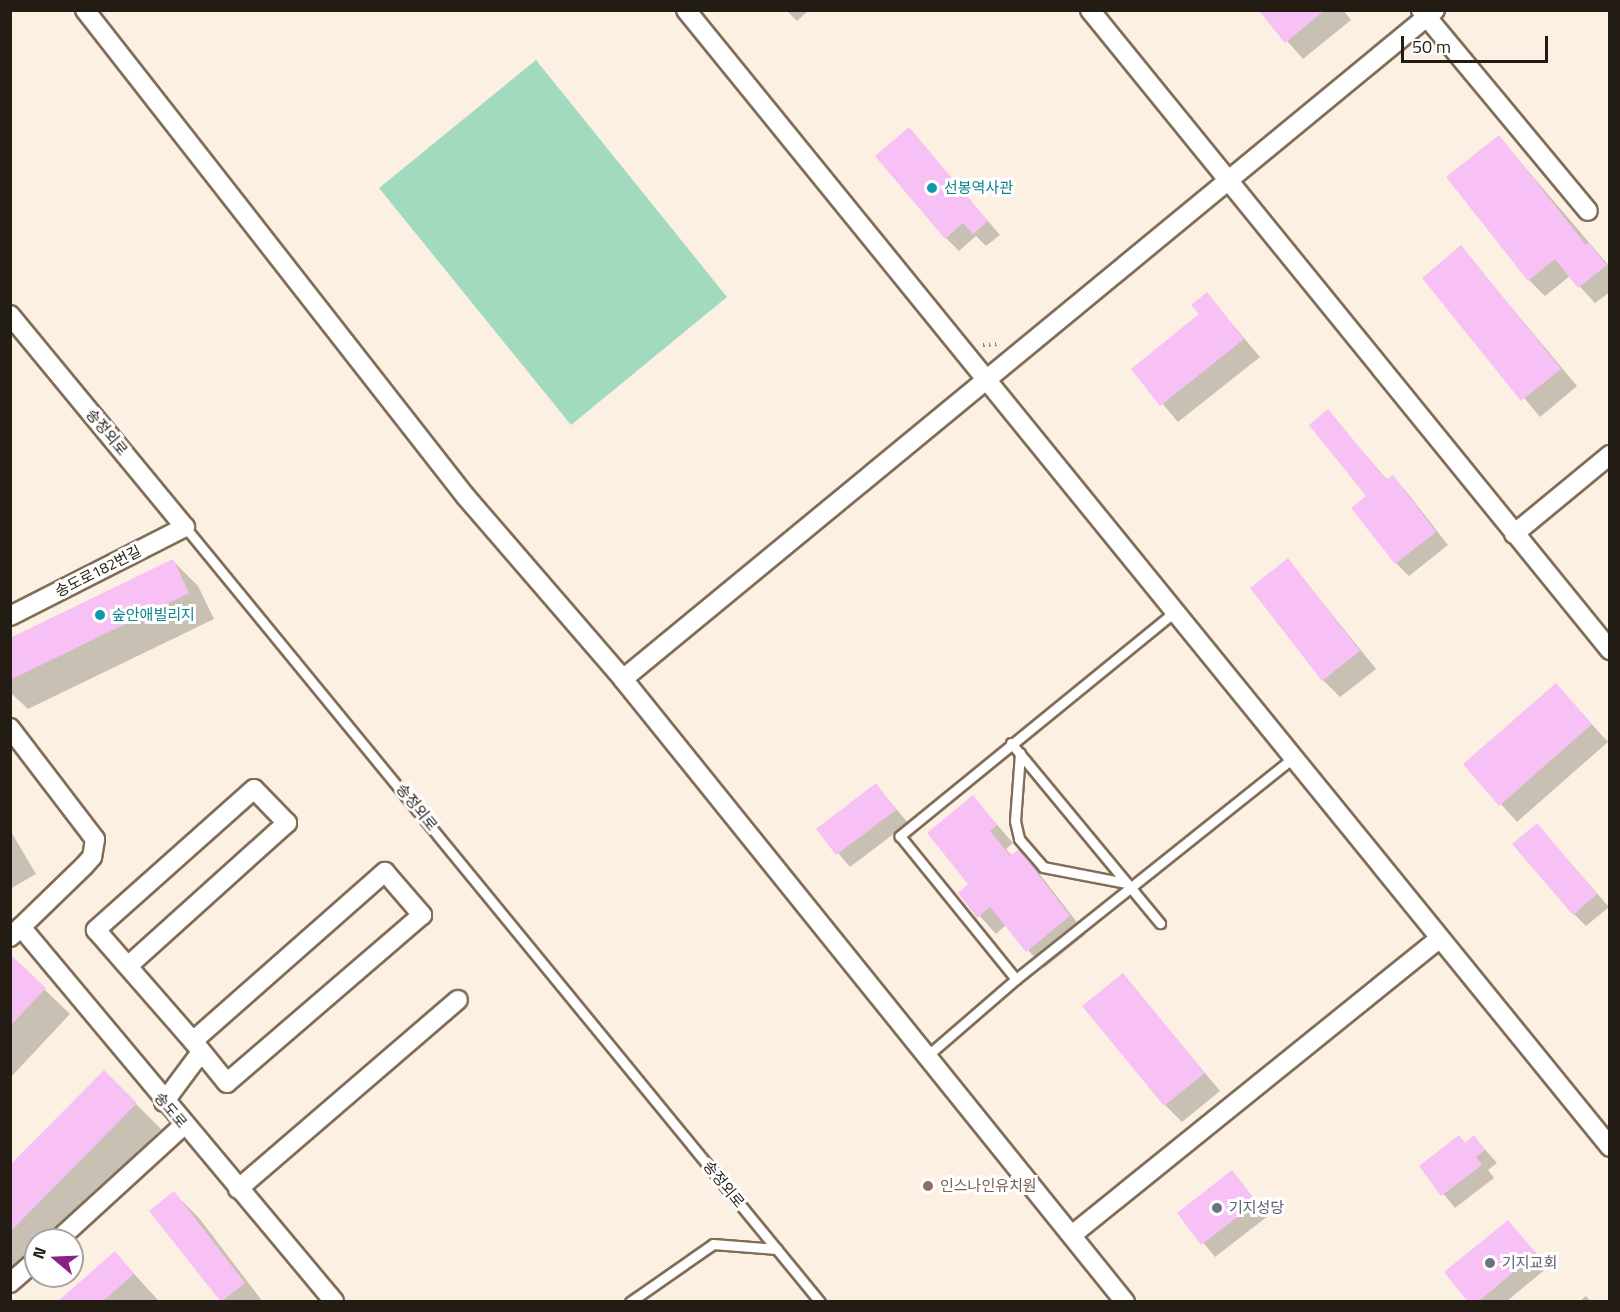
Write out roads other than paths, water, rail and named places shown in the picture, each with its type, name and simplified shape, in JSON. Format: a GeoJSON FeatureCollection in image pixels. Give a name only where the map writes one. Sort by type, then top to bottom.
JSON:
{"type":"FeatureCollection","features":[{"type":"Feature","properties":{"kind":"street"},"geometry":{"type":"LineString","coordinates":[[85,10],[466,497],[623,679],[1125,1302]]}},
{"type":"Feature","properties":{"kind":"street"},"geometry":{"type":"LineString","coordinates":[[686,10],[982,379],[1610,1147]]}},
{"type":"Feature","properties":{"kind":"street"},"geometry":{"type":"LineString","coordinates":[[1089,10],[1610,650]]}},
{"type":"Feature","properties":{"kind":"street"},"geometry":{"type":"LineString","coordinates":[[623,679],[982,379],[1227,180],[1427,13],[1588,211]]}},
{"type":"Feature","properties":{"kind":"street","name":"송정외로"},"geometry":{"type":"LineString","coordinates":[[10,315],[185,527]]}},
{"type":"Feature","properties":{"kind":"street"},"geometry":{"type":"LineString","coordinates":[[1514,534],[1610,455]]}},
{"type":"Feature","properties":{"kind":"street","name":"송도로182번길"},"geometry":{"type":"LineString","coordinates":[[10,616],[185,527]]}},
{"type":"Feature","properties":{"kind":"street"},"geometry":{"type":"LineString","coordinates":[[10,728],[95,839],[92,857],[16,932]]}},
{"type":"Feature","properties":{"kind":"street"},"geometry":{"type":"LineString","coordinates":[[128,966],[287,823],[254,789],[96,930],[227,1083],[422,915],[385,872],[193,1041]]}},
{"type":"Feature","properties":{"kind":"street","name":"송도로"},"geometry":{"type":"LineString","coordinates":[[16,932],[334,1302]]}},
{"type":"Feature","properties":{"kind":"street"},"geometry":{"type":"LineString","coordinates":[[1072,1235],[1439,939]]}},
{"type":"Feature","properties":{"kind":"street"},"geometry":{"type":"LineString","coordinates":[[238,1189],[458,1000]]}},
{"type":"Feature","properties":{"kind":"street"},"geometry":{"type":"LineString","coordinates":[[164,1102],[196,1059],[206,1056]]}},
{"type":"Feature","properties":{"kind":"street"},"geometry":{"type":"LineString","coordinates":[[71,1228],[184,1125]]}},
{"type":"Feature","properties":{"kind":"street"},"geometry":{"type":"LineString","coordinates":[[10,1283],[24,1271]]}},
{"type":"Feature","properties":{"kind":"lane","name":"송정외로"},"geometry":{"type":"LineString","coordinates":[[185,527],[820,1302]]}},
{"type":"Feature","properties":{"kind":"lane"},"geometry":{"type":"LineString","coordinates":[[1016,979],[900,836],[1011,743],[1173,613]]}},
{"type":"Feature","properties":{"kind":"lane"},"geometry":{"type":"LineString","coordinates":[[1011,743],[1160,923]]}},
{"type":"Feature","properties":{"kind":"lane"},"geometry":{"type":"LineString","coordinates":[[1020,753],[1015,821],[1019,839],[1043,867],[1129,885]]}},
{"type":"Feature","properties":{"kind":"lane"},"geometry":{"type":"LineString","coordinates":[[927,1056],[1129,885],[1292,759]]}},
{"type":"Feature","properties":{"kind":"lane"},"geometry":{"type":"LineString","coordinates":[[630,1302],[713,1244],[777,1249]]}},
{"type":"Feature","properties":{"kind":"place","name":"선봉역사관"},"geometry":{"type":"Point","coordinates":[932,188]}},
{"type":"Feature","properties":{"kind":"place","name":"숲안애빌리지"},"geometry":{"type":"Point","coordinates":[100,615]}},
{"type":"Feature","properties":{"kind":"place","name":"인스나인유치원"},"geometry":{"type":"Point","coordinates":[928,1186]}},
{"type":"Feature","properties":{"kind":"place","name":"기지성당"},"geometry":{"type":"Point","coordinates":[1217,1208]}},
{"type":"Feature","properties":{"kind":"place","name":"기지교회"},"geometry":{"type":"Point","coordinates":[1490,1263]}}]}
